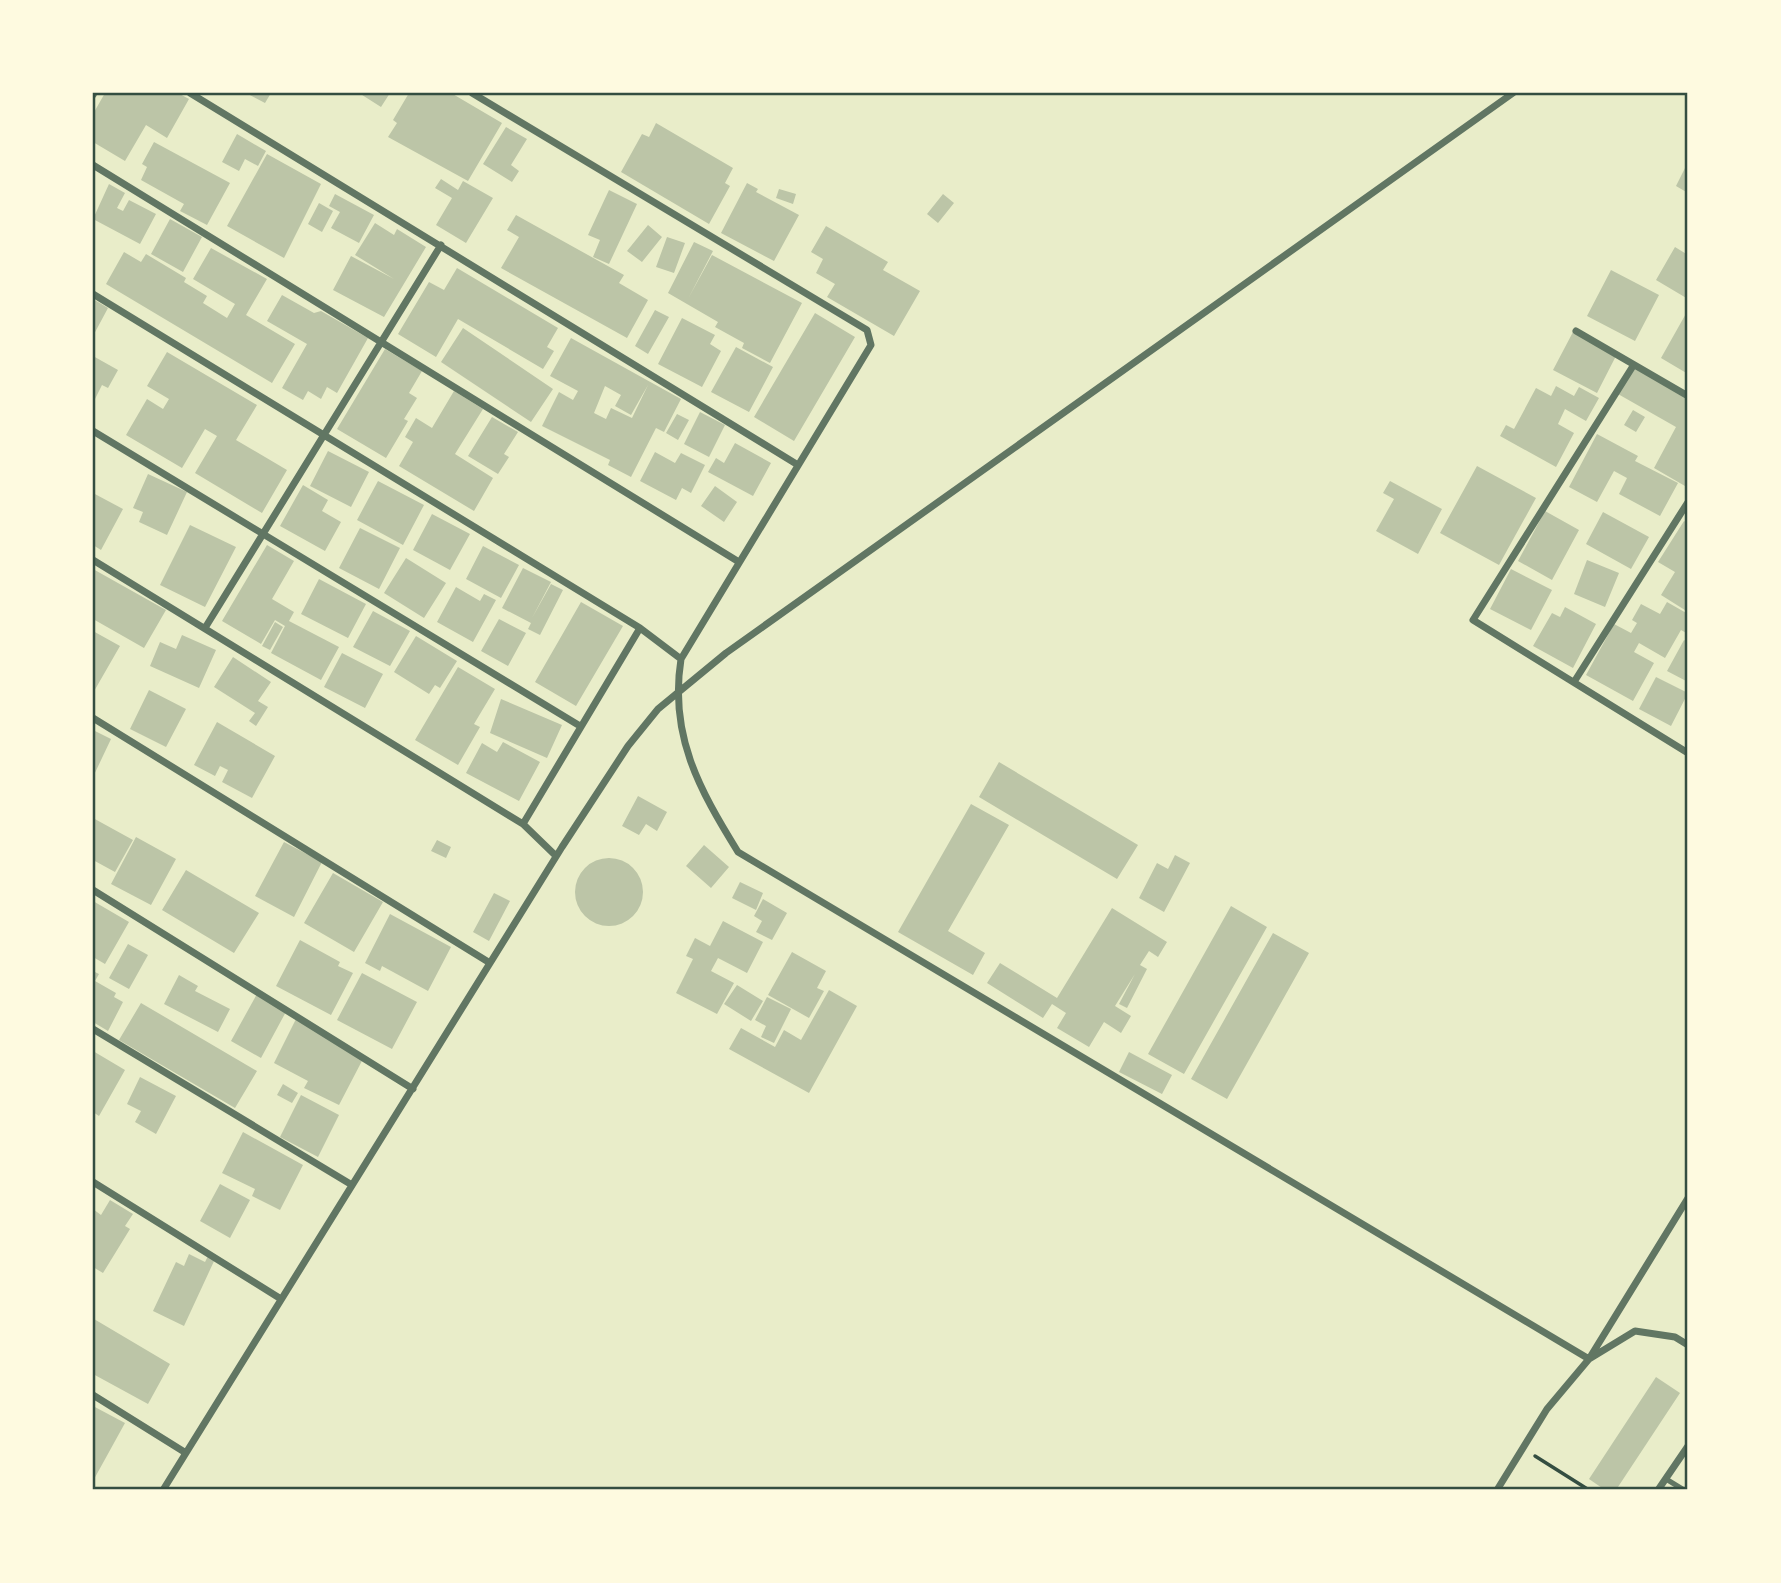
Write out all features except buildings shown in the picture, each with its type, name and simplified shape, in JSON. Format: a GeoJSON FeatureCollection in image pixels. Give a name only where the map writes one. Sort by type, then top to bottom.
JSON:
{"type":"FeatureCollection","features":[{"type":"Feature","properties":{"kind":"street"},"geometry":{"type":"LineString","coordinates":[[190,93],[798,465]]}},
{"type":"Feature","properties":{"kind":"street"},"geometry":{"type":"LineString","coordinates":[[472,93],[867,330],[871,345],[681,659],[676,692],[688,760],[710,808],[738,852],[1589,1359]]}},
{"type":"Feature","properties":{"kind":"street"},"geometry":{"type":"LineString","coordinates":[[163,1490],[556,856],[628,746],[676,692],[1513,93]]}},
{"type":"Feature","properties":{"kind":"street"},"geometry":{"type":"LineString","coordinates":[[93,166],[739,562]]}},
{"type":"Feature","properties":{"kind":"street"},"geometry":{"type":"LineString","coordinates":[[205,628],[441,245]]}},
{"type":"Feature","properties":{"kind":"street"},"geometry":{"type":"LineString","coordinates":[[93,294],[325,433],[640,628],[681,659]]}},
{"type":"Feature","properties":{"kind":"street"},"geometry":{"type":"LineString","coordinates":[[1576,331],[1688,396]]}},
{"type":"Feature","properties":{"kind":"street"},"geometry":{"type":"LineString","coordinates":[[1633,366],[1473,620],[1687,751]]}},
{"type":"Feature","properties":{"kind":"street"},"geometry":{"type":"LineString","coordinates":[[93,431],[580,726]]}},
{"type":"Feature","properties":{"kind":"street"},"geometry":{"type":"LineString","coordinates":[[1574,682],[1688,502]]}},
{"type":"Feature","properties":{"kind":"street"},"geometry":{"type":"LineString","coordinates":[[93,560],[523,824],[556,856]]}},
{"type":"Feature","properties":{"kind":"street"},"geometry":{"type":"LineString","coordinates":[[523,824],[640,628]]}},
{"type":"Feature","properties":{"kind":"street"},"geometry":{"type":"LineString","coordinates":[[93,718],[491,963]]}},
{"type":"Feature","properties":{"kind":"street"},"geometry":{"type":"LineString","coordinates":[[93,890],[413,1089]]}},
{"type":"Feature","properties":{"kind":"street"},"geometry":{"type":"LineString","coordinates":[[93,1029],[352,1185]]}},
{"type":"Feature","properties":{"kind":"street"},"geometry":{"type":"LineString","coordinates":[[93,1182],[281,1300]]}},
{"type":"Feature","properties":{"kind":"street"},"geometry":{"type":"LineString","coordinates":[[1497,1490],[1547,1409],[1589,1359],[1688,1198]]}},
{"type":"Feature","properties":{"kind":"street"},"geometry":{"type":"LineString","coordinates":[[1589,1359],[1634,1331],[1675,1337],[1688,1345]]}},
{"type":"Feature","properties":{"kind":"street"},"geometry":{"type":"LineString","coordinates":[[93,1395],[186,1453]]}},
{"type":"Feature","properties":{"kind":"street"},"geometry":{"type":"LineString","coordinates":[[1658,1490],[1688,1446]]}},
{"type":"Feature","properties":{"kind":"lane"},"geometry":{"type":"LineString","coordinates":[[1666,1479],[1684,1490]]}},
{"type":"Feature","properties":{"kind":"path"},"geometry":{"type":"LineString","coordinates":[[1523,1448],[1590,1490]]}}]}
